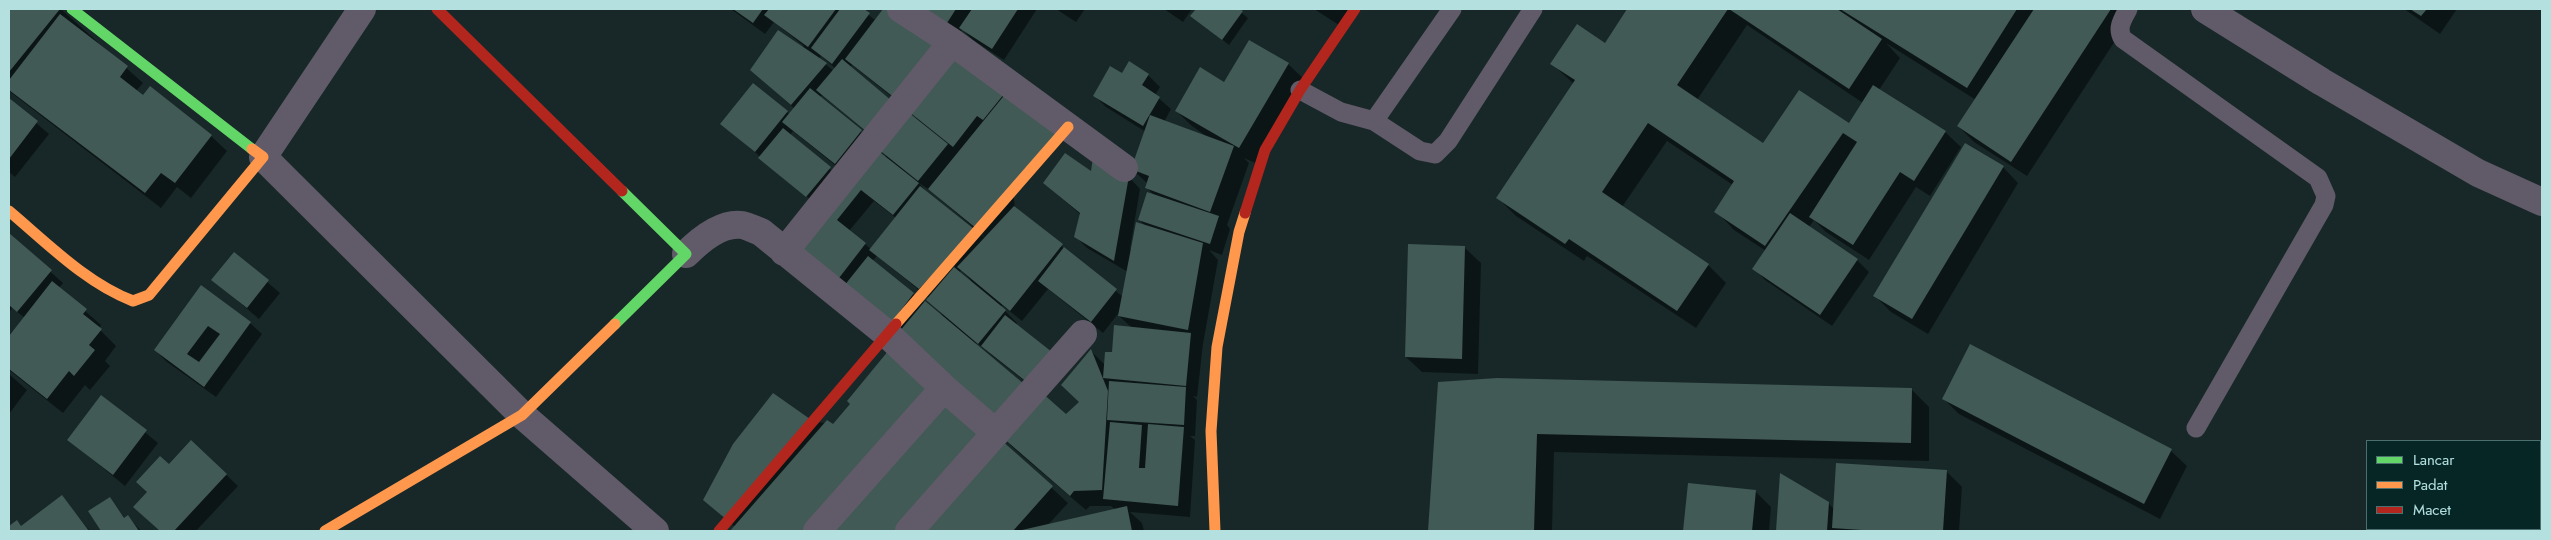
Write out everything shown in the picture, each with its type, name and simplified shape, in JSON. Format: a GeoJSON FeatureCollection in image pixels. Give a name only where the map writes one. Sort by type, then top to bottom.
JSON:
{"type":"FeatureCollection","features":[{"type":"Feature","properties":{"kind":"street"},"geometry":{"type":"LineString","coordinates":[[72,9],[264,157],[522,415],[655,531]]}},
{"type":"Feature","properties":{"kind":"street"},"geometry":{"type":"LineString","coordinates":[[437,9],[686,254]]}},
{"type":"Feature","properties":{"kind":"street"},"geometry":{"type":"LineString","coordinates":[[901,9],[952,42],[1124,168]]}},
{"type":"Feature","properties":{"kind":"street"},"geometry":{"type":"LineString","coordinates":[[1215,531],[1211,431],[1217,347],[1237,242],[1265,150],[1300,90],[1356,9]]}},
{"type":"Feature","properties":{"kind":"street"},"geometry":{"type":"LineString","coordinates":[[2205,9],[2322,82],[2478,173],[2542,202]]}},
{"type":"Feature","properties":{"kind":"street"},"geometry":{"type":"LineString","coordinates":[[9,211],[86,274],[117,295],[133,301],[149,295],[264,157],[351,13]]}},
{"type":"Feature","properties":{"kind":"street"},"geometry":{"type":"LineString","coordinates":[[784,252],[952,42]]}},
{"type":"Feature","properties":{"kind":"street"},"geometry":{"type":"LineString","coordinates":[[719,531],[887,334],[1068,127]]}},
{"type":"Feature","properties":{"kind":"street"},"geometry":{"type":"LineString","coordinates":[[325,531],[522,415],[704,237],[740,224],[761,232],[887,334],[944,388],[996,433]]}},
{"type":"Feature","properties":{"kind":"street"},"geometry":{"type":"LineString","coordinates":[[909,531],[1082,334]]}},
{"type":"Feature","properties":{"kind":"street"},"geometry":{"type":"LineString","coordinates":[[817,531],[944,388]]}},
{"type":"Feature","properties":{"kind":"lane"},"geometry":{"type":"LineString","coordinates":[[1374,121],[1452,9]]}},
{"type":"Feature","properties":{"kind":"lane"},"geometry":{"type":"LineString","coordinates":[[1300,90],[1341,112],[1374,121],[1420,150],[1435,154],[1448,141],[1533,9]]}},
{"type":"Feature","properties":{"kind":"lane"},"geometry":{"type":"LineString","coordinates":[[2128,9],[2120,25],[2119,33],[2123,39],[2318,178],[2326,196],[2324,204],[2196,428]]}},
{"type":"Feature","properties":{"kind":"building"},"geometry":{"type":"Polygon","coordinates":[[[9,9],[60,9],[9,72],[9,9]]]}},
{"type":"Feature","properties":{"kind":"building"},"geometry":{"type":"Polygon","coordinates":[[[733,9],[763,9],[753,23],[733,9]]]}},
{"type":"Feature","properties":{"kind":"building"},"geometry":{"type":"Polygon","coordinates":[[[769,9],[836,9],[808,47],[764,15],[769,9]]]}},
{"type":"Feature","properties":{"kind":"building"},"geometry":{"type":"Polygon","coordinates":[[[840,9],[864,9],[870,13],[832,64],[811,48],[840,9]]]}},
{"type":"Feature","properties":{"kind":"building"},"geometry":{"type":"Polygon","coordinates":[[[883,9],[897,9],[940,42],[896,99],[845,59],[883,9]]]}},
{"type":"Feature","properties":{"kind":"building"},"geometry":{"type":"Polygon","coordinates":[[[925,9],[956,9],[947,23],[925,9]]]}},
{"type":"Feature","properties":{"kind":"building"},"geometry":{"type":"Polygon","coordinates":[[[972,9],[1018,9],[992,49],[959,28],[972,9]]]}},
{"type":"Feature","properties":{"kind":"building"},"geometry":{"type":"Polygon","coordinates":[[[1196,9],[1239,9],[1243,11],[1222,40],[1190,16],[1196,9]]]}},
{"type":"Feature","properties":{"kind":"building"},"geometry":{"type":"Polygon","coordinates":[[[1627,9],[1728,9],[1677,85],[1763,143],[1799,90],[1849,123],[1873,85],[1946,131],[1914,181],[1900,172],[1853,245],[1809,217],[1857,142],[1843,133],[1765,246],[1714,212],[1734,181],[1648,123],[1602,192],[1709,264],[1677,311],[1569,239],[1565,244],[1496,198],[1575,80],[1550,64],[1577,24],[1605,43],[1627,9]]]}},
{"type":"Feature","properties":{"kind":"building"},"geometry":{"type":"Polygon","coordinates":[[[1729,9],[1837,9],[1882,39],[1849,89],[1729,9]]]}},
{"type":"Feature","properties":{"kind":"building"},"geometry":{"type":"Polygon","coordinates":[[[1840,9],[2017,9],[1967,88],[1840,9]]]}},
{"type":"Feature","properties":{"kind":"building"},"geometry":{"type":"Polygon","coordinates":[[[2034,9],[2111,9],[2011,162],[1957,126],[2034,9]]]}},
{"type":"Feature","properties":{"kind":"building"},"geometry":{"type":"Polygon","coordinates":[[[2410,9],[2427,9],[2421,16],[2410,9]]]}},
{"type":"Feature","properties":{"kind":"building"},"geometry":{"type":"Polygon","coordinates":[[[60,14],[128,66],[120,77],[143,95],[150,86],[212,135],[175,183],[161,173],[145,193],[9,90],[9,80],[60,14]]]}},
{"type":"Feature","properties":{"kind":"building"},"geometry":{"type":"Polygon","coordinates":[[[778,30],[827,63],[791,105],[750,70],[778,30]]]}},
{"type":"Feature","properties":{"kind":"building"},"geometry":{"type":"Polygon","coordinates":[[[1249,40],[1289,63],[1239,148],[1175,111],[1200,67],[1224,82],[1249,40]]]}},
{"type":"Feature","properties":{"kind":"building"},"geometry":{"type":"Polygon","coordinates":[[[950,50],[1004,94],[983,120],[977,116],[953,147],[903,107],[950,50]]]}},
{"type":"Feature","properties":{"kind":"building"},"geometry":{"type":"Polygon","coordinates":[[[842,59],[892,101],[867,132],[816,90],[842,59]]]}},
{"type":"Feature","properties":{"kind":"building"},"geometry":{"type":"Polygon","coordinates":[[[1129,61],[1149,74],[1142,85],[1160,97],[1143,126],[1093,96],[1110,66],[1122,73],[1129,61]]]}},
{"type":"Feature","properties":{"kind":"building"},"geometry":{"type":"Polygon","coordinates":[[[753,83],[788,111],[755,152],[720,124],[753,83]]]}},
{"type":"Feature","properties":{"kind":"building"},"geometry":{"type":"Polygon","coordinates":[[[1011,87],[1061,128],[977,229],[928,189],[1011,87]]]}},
{"type":"Feature","properties":{"kind":"building"},"geometry":{"type":"Polygon","coordinates":[[[810,88],[862,130],[835,164],[782,122],[810,88]]]}},
{"type":"Feature","properties":{"kind":"building"},"geometry":{"type":"Polygon","coordinates":[[[9,98],[38,121],[9,159],[9,98]]]}},
{"type":"Feature","properties":{"kind":"building"},"geometry":{"type":"Polygon","coordinates":[[[903,108],[948,144],[918,181],[873,145],[903,108]]]}},
{"type":"Feature","properties":{"kind":"building"},"geometry":{"type":"Polygon","coordinates":[[[1150,115],[1234,146],[1210,212],[1145,188],[1149,176],[1131,169],[1150,115]]]}},
{"type":"Feature","properties":{"kind":"building"},"geometry":{"type":"Polygon","coordinates":[[[783,128],[831,167],[806,197],[758,158],[783,128]]]}},
{"type":"Feature","properties":{"kind":"building"},"geometry":{"type":"Polygon","coordinates":[[[1965,143],[2004,166],[1912,319],[1873,296],[1965,143]]]}},
{"type":"Feature","properties":{"kind":"building"},"geometry":{"type":"Polygon","coordinates":[[[872,146],[919,183],[893,215],[861,190],[837,220],[866,243],[839,278],[795,243],[872,146]]]}},
{"type":"Feature","properties":{"kind":"building"},"geometry":{"type":"Polygon","coordinates":[[[1094,151],[1129,176],[1114,261],[1074,237],[1080,213],[1043,183],[1065,153],[1091,171],[1094,151]]]}},
{"type":"Feature","properties":{"kind":"building"},"geometry":{"type":"Polygon","coordinates":[[[920,186],[974,229],[919,289],[869,250],[920,186]]]}},
{"type":"Feature","properties":{"kind":"building"},"geometry":{"type":"Polygon","coordinates":[[[1147,192],[1219,216],[1210,244],[1138,220],[1147,192]]]}},
{"type":"Feature","properties":{"kind":"building"},"geometry":{"type":"Polygon","coordinates":[[[1014,206],[1063,244],[1010,311],[957,267],[1014,206]]]}},
{"type":"Feature","properties":{"kind":"building"},"geometry":{"type":"Polygon","coordinates":[[[1790,213],[1858,259],[1820,315],[1752,269],[1790,213]]]}},
{"type":"Feature","properties":{"kind":"building"},"geometry":{"type":"Polygon","coordinates":[[[1136,222],[1203,243],[1188,330],[1118,316],[1136,222]]]}},
{"type":"Feature","properties":{"kind":"building"},"geometry":{"type":"Polygon","coordinates":[[[9,233],[52,270],[17,312],[9,305],[9,233]]]}},
{"type":"Feature","properties":{"kind":"building"},"geometry":{"type":"Polygon","coordinates":[[[1408,244],[1465,246],[1462,359],[1405,357],[1408,244]]]}},
{"type":"Feature","properties":{"kind":"building"},"geometry":{"type":"Polygon","coordinates":[[[1064,247],[1117,289],[1091,322],[1038,281],[1064,247]]]}},
{"type":"Feature","properties":{"kind":"building"},"geometry":{"type":"Polygon","coordinates":[[[234,252],[269,280],[247,308],[211,280],[234,252]]]}},
{"type":"Feature","properties":{"kind":"building"},"geometry":{"type":"Polygon","coordinates":[[[868,256],[914,293],[891,323],[844,286],[868,256]]]}},
{"type":"Feature","properties":{"kind":"building"},"geometry":{"type":"Polygon","coordinates":[[[954,267],[1006,310],[978,344],[926,300],[954,267]]]}},
{"type":"Feature","properties":{"kind":"building"},"geometry":{"type":"Polygon","coordinates":[[[52,281],[87,309],[83,314],[102,329],[89,345],[95,350],[74,376],[69,371],[47,399],[9,369],[9,336],[52,281]]]}},
{"type":"Feature","properties":{"kind":"building"},"geometry":{"type":"Polygon","coordinates":[[[201,285],[251,322],[204,387],[154,350],[201,285]],[[208,326],[187,354],[199,362],[220,334],[208,326]]]}},
{"type":"Feature","properties":{"kind":"building"},"geometry":{"type":"Polygon","coordinates":[[[925,301],[1030,389],[998,427],[894,338],[925,301]]]}},
{"type":"Feature","properties":{"kind":"building"},"geometry":{"type":"Polygon","coordinates":[[[1005,315],[1052,352],[1028,383],[981,346],[1005,315]]]}},
{"type":"Feature","properties":{"kind":"building"},"geometry":{"type":"Polygon","coordinates":[[[1114,325],[1191,333],[1186,386],[1103,378],[1105,352],[1112,352],[1114,325]]]}},
{"type":"Feature","properties":{"kind":"building"},"geometry":{"type":"Polygon","coordinates":[[[1970,344],[2172,449],[2144,504],[1942,399],[1970,344]]]}},
{"type":"Feature","properties":{"kind":"building"},"geometry":{"type":"Polygon","coordinates":[[[1091,349],[1108,391],[1102,490],[1074,491],[1070,496],[1002,437],[1041,392],[1066,414],[1079,402],[1061,385],[1091,349]]]}},
{"type":"Feature","properties":{"kind":"building"},"geometry":{"type":"Polygon","coordinates":[[[889,350],[937,390],[809,531],[730,531],[827,420],[833,424],[850,404],[847,401],[889,350]]]}},
{"type":"Feature","properties":{"kind":"building"},"geometry":{"type":"Polygon","coordinates":[[[1497,378],[1912,388],[1911,443],[1537,434],[1534,531],[1428,531],[1438,382],[1497,378]]]}},
{"type":"Feature","properties":{"kind":"building"},"geometry":{"type":"Polygon","coordinates":[[[1109,381],[1186,387],[1184,425],[1107,420],[1109,381]]]}},
{"type":"Feature","properties":{"kind":"building"},"geometry":{"type":"Polygon","coordinates":[[[773,393],[810,419],[727,520],[703,500],[733,444],[773,393]]]}},
{"type":"Feature","properties":{"kind":"building"},"geometry":{"type":"Polygon","coordinates":[[[942,393],[989,433],[904,531],[823,531],[942,393]]]}},
{"type":"Feature","properties":{"kind":"building"},"geometry":{"type":"Polygon","coordinates":[[[101,395],[147,430],[113,475],[67,440],[101,395]]]}},
{"type":"Feature","properties":{"kind":"building"},"geometry":{"type":"Polygon","coordinates":[[[1110,422],[1142,425],[1139,468],[1145,468],[1148,424],[1184,427],[1178,506],[1103,499],[1110,422]]]}},
{"type":"Feature","properties":{"kind":"building"},"geometry":{"type":"Polygon","coordinates":[[[1000,439],[1053,486],[1013,531],[917,531],[1000,439]]]}},
{"type":"Feature","properties":{"kind":"building"},"geometry":{"type":"Polygon","coordinates":[[[191,440],[227,474],[174,531],[160,531],[133,507],[147,492],[136,482],[160,456],[169,464],[191,440]]]}},
{"type":"Feature","properties":{"kind":"building"},"geometry":{"type":"Polygon","coordinates":[[[1836,463],[1947,470],[1943,531],[1877,531],[1832,528],[1836,463]]]}},
{"type":"Feature","properties":{"kind":"building"},"geometry":{"type":"Polygon","coordinates":[[[1780,473],[1829,502],[1827,531],[1776,531],[1780,473]]]}},
{"type":"Feature","properties":{"kind":"building"},"geometry":{"type":"Polygon","coordinates":[[[1688,483],[1756,490],[1752,531],[1683,531],[1688,483]]]}},
{"type":"Feature","properties":{"kind":"building"},"geometry":{"type":"Polygon","coordinates":[[[62,495],[89,531],[9,531],[9,526],[17,520],[21,526],[62,495]]]}},
{"type":"Feature","properties":{"kind":"building"},"geometry":{"type":"Polygon","coordinates":[[[110,497],[124,518],[128,515],[139,531],[101,531],[88,511],[110,497]]]}},
{"type":"Feature","properties":{"kind":"building"},"geometry":{"type":"Polygon","coordinates":[[[1127,506],[1132,531],[1022,531],[1022,530],[1127,506]]]}},
{"type":"Feature","properties":{"kind":"traffic: fast"},"geometry":{"type":"LineString","coordinates":[[72,9],[252,149]]}},
{"type":"Feature","properties":{"kind":"traffic: fast"},"geometry":{"type":"LineString","coordinates":[[615,324],[686,254],[622,191]]}},
{"type":"Feature","properties":{"kind":"traffic: slow"},"geometry":{"type":"LineString","coordinates":[[896,324],[1068,127]]}},
{"type":"Feature","properties":{"kind":"traffic: slow"},"geometry":{"type":"LineString","coordinates":[[9,211],[83,273],[99,284],[133,301],[149,295],[263,157],[252,149]]}},
{"type":"Feature","properties":{"kind":"traffic: slow"},"geometry":{"type":"LineString","coordinates":[[1215,531],[1211,431],[1217,347],[1239,232],[1245,213]]}},
{"type":"Feature","properties":{"kind":"traffic: slow"},"geometry":{"type":"LineString","coordinates":[[325,531],[522,415],[615,324]]}},
{"type":"Feature","properties":{"kind":"traffic: jam"},"geometry":{"type":"LineString","coordinates":[[437,9],[622,191]]}},
{"type":"Feature","properties":{"kind":"traffic: jam"},"geometry":{"type":"LineString","coordinates":[[1245,213],[1265,150],[1300,90],[1355,9]]}},
{"type":"Feature","properties":{"kind":"traffic: jam"},"geometry":{"type":"LineString","coordinates":[[719,531],[896,324]]}}]}
